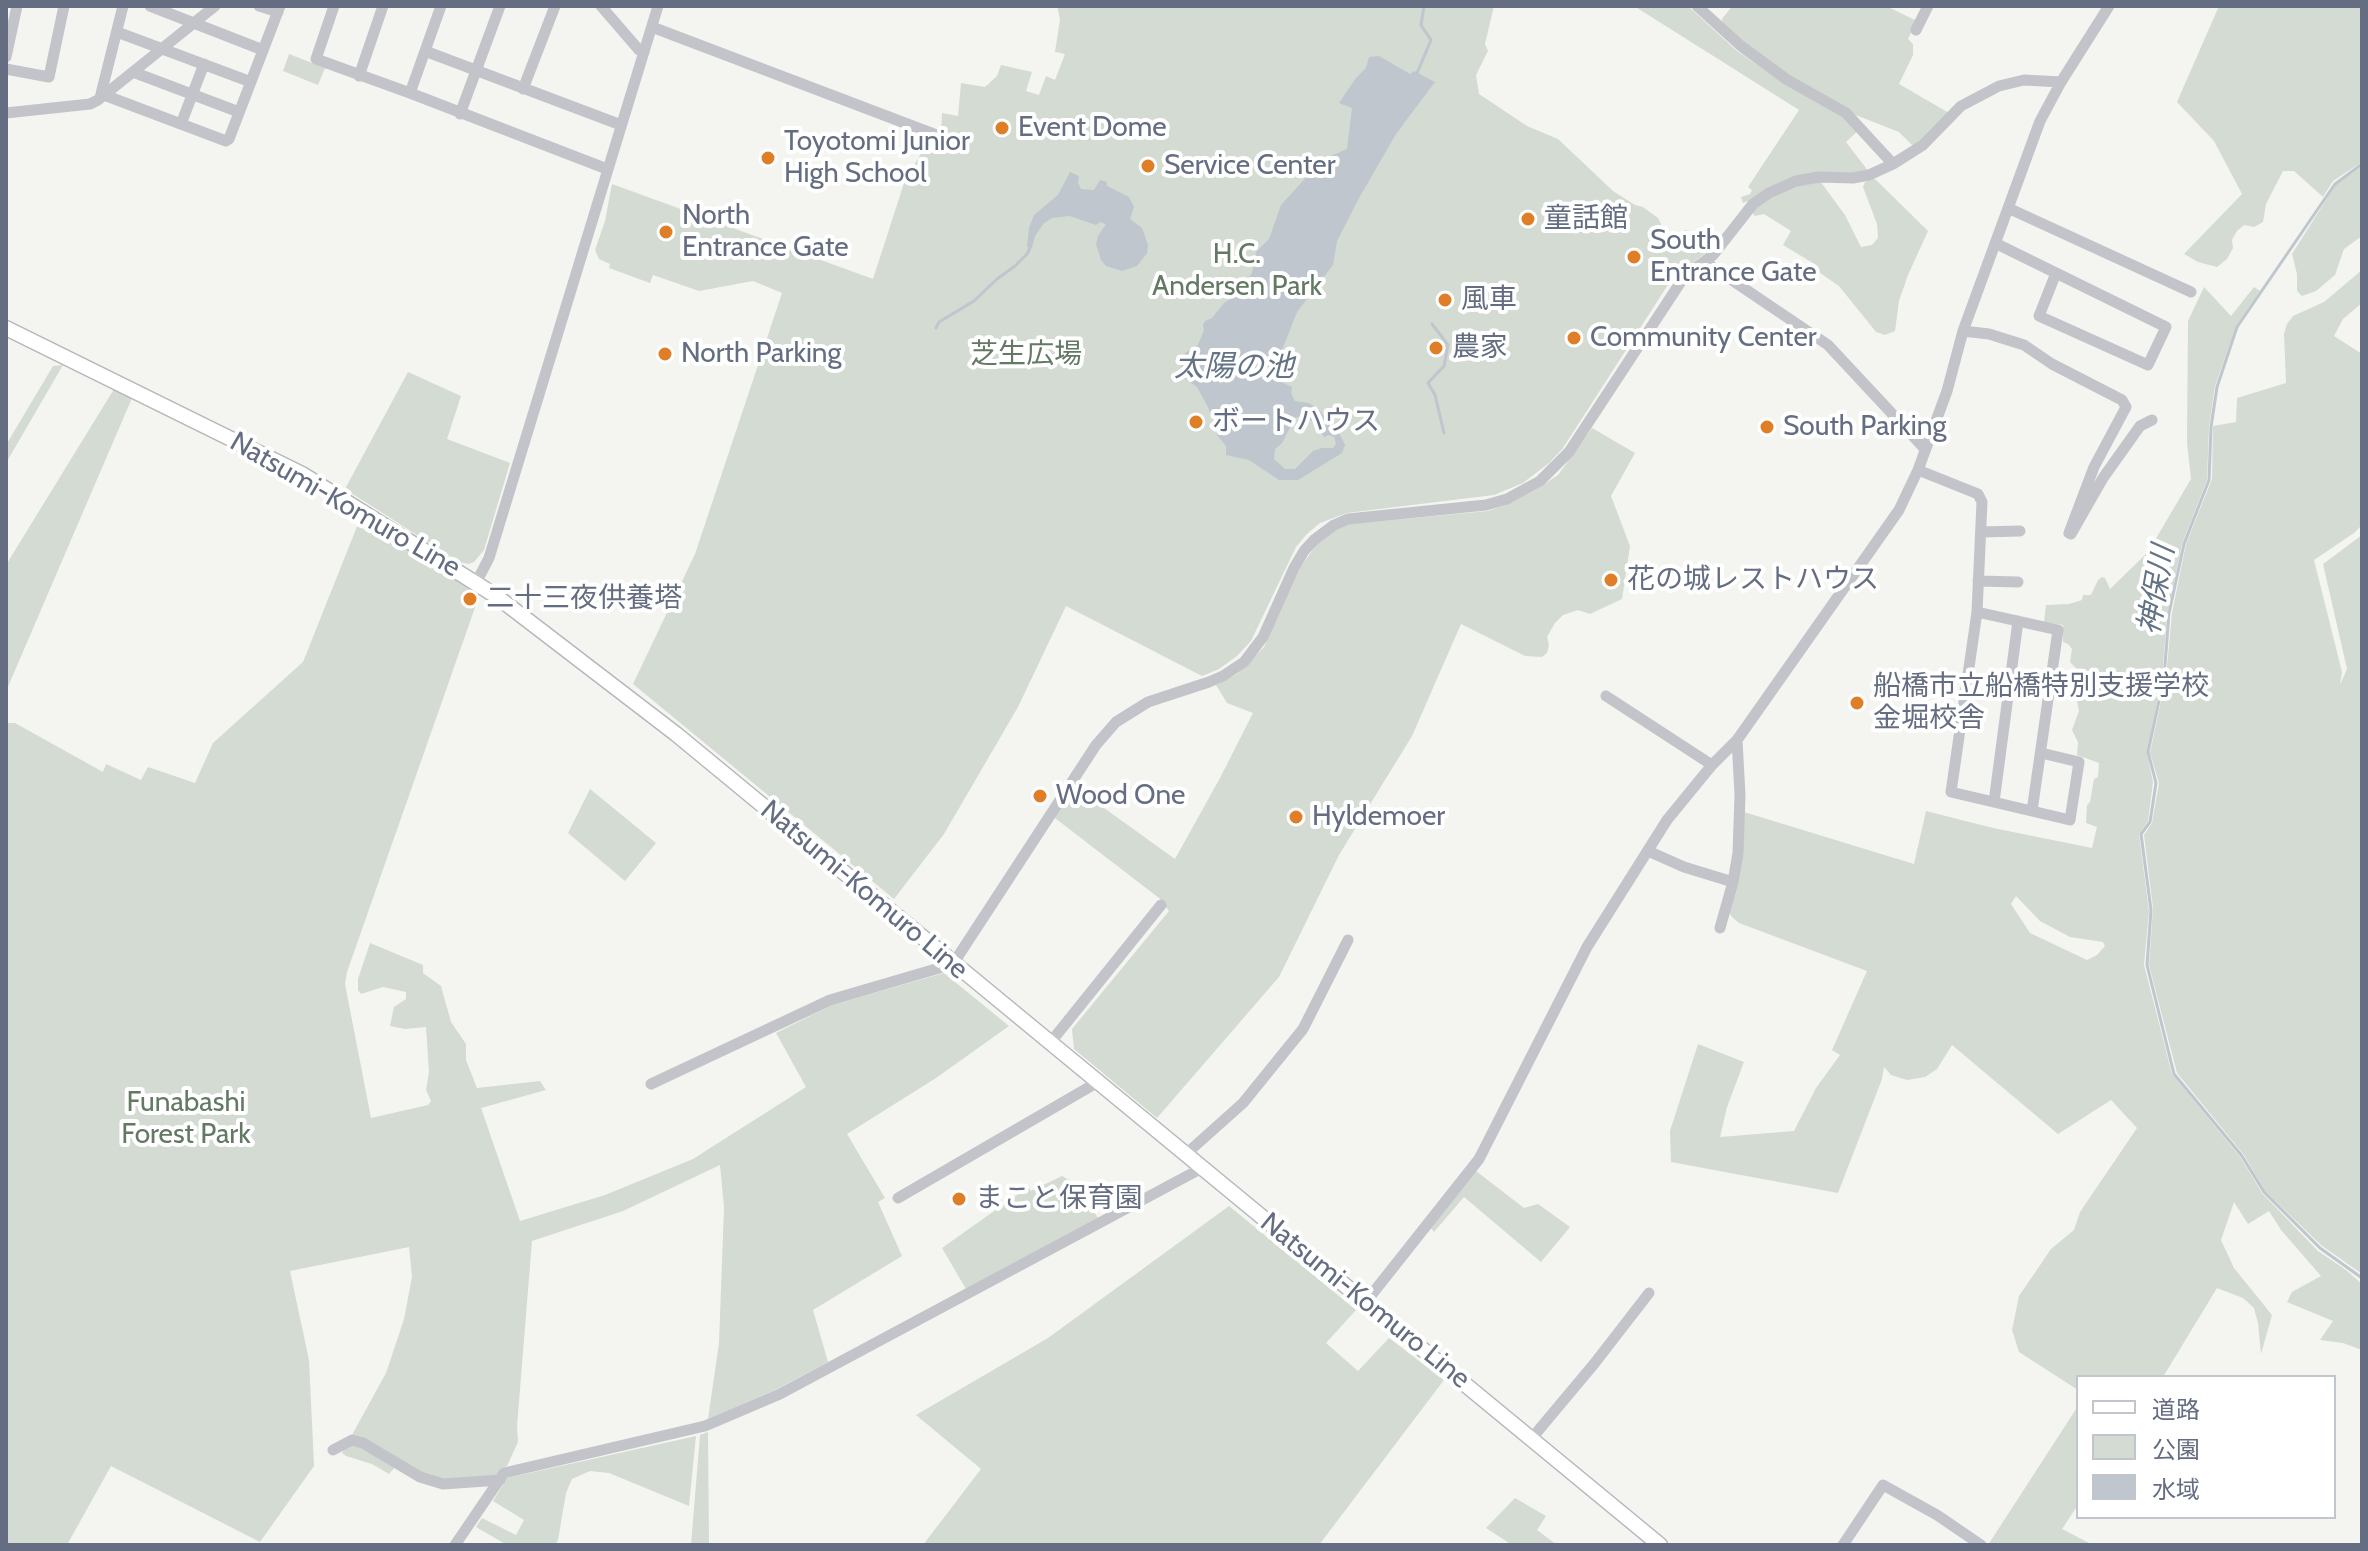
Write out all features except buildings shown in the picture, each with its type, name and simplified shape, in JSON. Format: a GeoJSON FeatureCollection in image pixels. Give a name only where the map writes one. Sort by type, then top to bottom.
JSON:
{"type":"FeatureCollection","features":[{"type":"Feature","properties":{"kind":"main road","name":"Natsumi-Komuro Line"},"geometry":{"type":"LineString","coordinates":[[6,328],[302,474],[476,583],[584,662],[676,734],[1660,1545]]}},
{"type":"Feature","properties":{"kind":"street"},"geometry":{"type":"LineString","coordinates":[[6,57],[17,6]]}},
{"type":"Feature","properties":{"kind":"street"},"geometry":{"type":"LineString","coordinates":[[6,69],[49,77],[64,6]]}},
{"type":"Feature","properties":{"kind":"street"},"geometry":{"type":"LineString","coordinates":[[102,97],[123,6]]}},
{"type":"Feature","properties":{"kind":"street"},"geometry":{"type":"LineString","coordinates":[[150,6],[263,50]]}},
{"type":"Feature","properties":{"kind":"street"},"geometry":{"type":"LineString","coordinates":[[6,113],[90,104],[215,6]]}},
{"type":"Feature","properties":{"kind":"street"},"geometry":{"type":"LineString","coordinates":[[102,97],[226,141],[279,9],[259,6]]}},
{"type":"Feature","properties":{"kind":"street"},"geometry":{"type":"LineString","coordinates":[[334,6],[316,59],[607,169]]}},
{"type":"Feature","properties":{"kind":"street"},"geometry":{"type":"LineString","coordinates":[[359,76],[383,6]]}},
{"type":"Feature","properties":{"kind":"street"},"geometry":{"type":"LineString","coordinates":[[410,93],[441,6]]}},
{"type":"Feature","properties":{"kind":"street"},"geometry":{"type":"LineString","coordinates":[[460,114],[500,6]]}},
{"type":"Feature","properties":{"kind":"street"},"geometry":{"type":"LineString","coordinates":[[523,89],[555,6]]}},
{"type":"Feature","properties":{"kind":"street"},"geometry":{"type":"LineString","coordinates":[[601,6],[644,52]]}},
{"type":"Feature","properties":{"kind":"street"},"geometry":{"type":"LineString","coordinates":[[476,583],[489,558],[658,6]]}},
{"type":"Feature","properties":{"kind":"street"},"geometry":{"type":"LineString","coordinates":[[1697,6],[1741,46],[1786,79],[1846,113],[1893,164]]}},
{"type":"Feature","properties":{"kind":"street"},"geometry":{"type":"LineString","coordinates":[[1916,30],[1928,6]]}},
{"type":"Feature","properties":{"kind":"street"},"geometry":{"type":"LineString","coordinates":[[1365,1303],[1479,1159],[1587,947],[1667,820],[1737,740],[1899,510],[1918,470],[1947,391],[1963,331],[2040,121],[2109,6]]}},
{"type":"Feature","properties":{"kind":"street"},"geometry":{"type":"LineString","coordinates":[[652,27],[939,136]]}},
{"type":"Feature","properties":{"kind":"street"},"geometry":{"type":"LineString","coordinates":[[117,32],[251,82]]}},
{"type":"Feature","properties":{"kind":"street"},"geometry":{"type":"LineString","coordinates":[[425,51],[621,125]]}},
{"type":"Feature","properties":{"kind":"street"},"geometry":{"type":"LineString","coordinates":[[181,124],[204,64]]}},
{"type":"Feature","properties":{"kind":"street"},"geometry":{"type":"LineString","coordinates":[[133,72],[239,112]]}},
{"type":"Feature","properties":{"kind":"street"},"geometry":{"type":"LineString","coordinates":[[651,1084],[830,1000],[953,964],[1099,741],[1116,722],[1148,702],[1209,682],[1244,662],[1263,637],[1304,551],[1334,525],[1348,519],[1486,505],[1507,499],[1540,481],[1569,452],[1684,277],[1705,262],[1753,204],[1796,181],[1819,177],[1853,178],[1869,175],[1893,164],[1923,145],[1961,106],[1999,86],[2024,80],[2061,82]]}},
{"type":"Feature","properties":{"kind":"street"},"geometry":{"type":"LineString","coordinates":[[2008,208],[2191,292]]}},
{"type":"Feature","properties":{"kind":"street"},"geometry":{"type":"LineString","coordinates":[[1995,243],[2166,327],[2148,365],[2039,316],[2056,273]]}},
{"type":"Feature","properties":{"kind":"street"},"geometry":{"type":"LineString","coordinates":[[1705,262],[1828,345],[1925,449]]}},
{"type":"Feature","properties":{"kind":"street"},"geometry":{"type":"LineString","coordinates":[[1963,331],[1989,334],[2024,345],[2052,364],[2122,400],[2126,407],[2094,467],[2071,534],[2112,465],[2140,426],[2152,420]]}},
{"type":"Feature","properties":{"kind":"street"},"geometry":{"type":"LineString","coordinates":[[1918,470],[1978,494],[1982,502],[1977,612],[1951,792],[2070,820],[2079,762],[2041,753]]}},
{"type":"Feature","properties":{"kind":"street"},"geometry":{"type":"LineString","coordinates":[[1981,532],[2020,531]]}},
{"type":"Feature","properties":{"kind":"street"},"geometry":{"type":"LineString","coordinates":[[1978,581],[2018,582]]}},
{"type":"Feature","properties":{"kind":"street"},"geometry":{"type":"LineString","coordinates":[[1977,612],[2058,630],[2032,811]]}},
{"type":"Feature","properties":{"kind":"street"},"geometry":{"type":"LineString","coordinates":[[1994,802],[2018,621]]}},
{"type":"Feature","properties":{"kind":"street"},"geometry":{"type":"LineString","coordinates":[[1606,696],[1712,765]]}},
{"type":"Feature","properties":{"kind":"street"},"geometry":{"type":"LineString","coordinates":[[1720,928],[1738,853],[1737,740]]}},
{"type":"Feature","properties":{"kind":"street"},"geometry":{"type":"LineString","coordinates":[[1648,851],[1684,867],[1733,882]]}},
{"type":"Feature","properties":{"kind":"street"},"geometry":{"type":"LineString","coordinates":[[1050,1043],[1161,905]]}},
{"type":"Feature","properties":{"kind":"street"},"geometry":{"type":"LineString","coordinates":[[1186,1154],[1243,1103],[1303,1029],[1348,940]]}},
{"type":"Feature","properties":{"kind":"street"},"geometry":{"type":"LineString","coordinates":[[898,1198],[1098,1082]]}},
{"type":"Feature","properties":{"kind":"street"},"geometry":{"type":"LineString","coordinates":[[455,1545],[504,1473],[705,1426],[780,1394],[1202,1168]]}},
{"type":"Feature","properties":{"kind":"street"},"geometry":{"type":"LineString","coordinates":[[1532,1438],[1649,1293]]}},
{"type":"Feature","properties":{"kind":"street"},"geometry":{"type":"LineString","coordinates":[[333,1450],[352,1440],[363,1443],[420,1477],[443,1484],[500,1480]]}},
{"type":"Feature","properties":{"kind":"street"},"geometry":{"type":"LineString","coordinates":[[1843,1545],[1883,1485],[1937,1515],[1981,1545]]}},
{"type":"Feature","properties":{"kind":"green space","name":"H.C. Andersen Park"},"geometry":{"type":"Polygon","coordinates":[[[1057,6],[1494,6],[1485,44],[1488,51],[1476,75],[1479,94],[1527,126],[1558,139],[1613,191],[1658,218],[1664,230],[1674,235],[1686,230],[1700,240],[1708,251],[1674,281],[1671,280],[1563,448],[1549,463],[1523,483],[1494,495],[1347,513],[1320,523],[1296,547],[1251,641],[1219,669],[1202,676],[1066,606],[1018,707],[944,834],[894,899],[633,684],[695,554],[782,293],[753,281],[699,291],[653,275],[650,283],[609,268],[610,264],[599,259],[595,250],[605,221],[612,184],[873,279],[905,180],[931,137],[941,133],[942,113],[958,116],[961,83],[985,87],[997,76],[1001,65],[1032,72],[1026,91],[1039,95],[1046,76],[1055,80],[1065,54],[1055,52],[1060,19],[1057,6]]]}},
{"type":"Feature","properties":{"kind":"green space"},"geometry":{"type":"Polygon","coordinates":[[[1634,6],[1688,6],[1737,51],[1782,82],[1844,116],[1859,130],[1846,142],[1869,172],[1820,175],[1743,203],[1741,197],[1750,194],[1752,190],[1748,187],[1799,110],[1634,6]]]}},
{"type":"Feature","properties":{"kind":"green space"},"geometry":{"type":"Polygon","coordinates":[[[1732,6],[1886,6],[1917,21],[1908,39],[1913,44],[1913,55],[1899,84],[1949,113],[1920,142],[1912,145],[1899,132],[1853,114],[1789,76],[1723,26],[1722,19],[1732,6]]]}},
{"type":"Feature","properties":{"kind":"green space"},"geometry":{"type":"Polygon","coordinates":[[[2219,6],[2362,6],[2362,162],[2333,181],[2323,197],[2294,171],[2283,171],[2266,204],[2263,222],[2254,227],[2244,225],[2237,231],[2227,259],[2217,267],[2184,254],[2242,194],[2214,141],[2177,102],[2219,6]]]}},
{"type":"Feature","properties":{"kind":"green space"},"geometry":{"type":"Polygon","coordinates":[[[289,54],[325,68],[318,85],[283,71],[289,54]]]}},
{"type":"Feature","properties":{"kind":"green space"},"geometry":{"type":"Polygon","coordinates":[[[2362,166],[2362,236],[2344,249],[2335,275],[2316,291],[2302,296],[2297,291],[2292,254],[2336,184],[2362,166]]]}},
{"type":"Feature","properties":{"kind":"green space"},"geometry":{"type":"Polygon","coordinates":[[[1875,179],[1928,231],[1899,301],[1895,331],[1885,335],[1876,332],[1839,286],[1820,273],[1813,263],[1783,245],[1791,231],[1764,214],[1755,216],[1752,213],[1756,206],[1796,184],[1820,181],[1845,215],[1861,247],[1872,245],[1878,238],[1877,224],[1863,187],[1875,179]]]}},
{"type":"Feature","properties":{"kind":"green space"},"geometry":{"type":"Polygon","coordinates":[[[2362,270],[2362,303],[2343,319],[2334,336],[2362,354],[2362,525],[2314,560],[2342,672],[2340,685],[2347,669],[2323,564],[2362,535],[2362,1274],[2321,1245],[2265,1191],[2244,1155],[2177,1073],[2149,965],[2153,908],[2144,835],[2152,823],[2159,783],[2150,753],[2166,677],[2172,613],[2186,544],[2212,479],[2213,426],[2236,422],[2237,398],[2286,383],[2284,334],[2287,324],[2293,316],[2324,302],[2362,270]]]}},
{"type":"Feature","properties":{"kind":"green space"},"geometry":{"type":"Polygon","coordinates":[[[2204,287],[2231,316],[2254,287],[2260,291],[2236,326],[2215,386],[2209,427],[2207,480],[2182,544],[2167,615],[2162,678],[2147,753],[2153,782],[2148,821],[2139,834],[2149,911],[2144,965],[2172,1074],[2241,1158],[2262,1193],[2318,1251],[2362,1284],[2362,1350],[2343,1343],[2320,1340],[2333,1321],[2287,1302],[2292,1292],[2321,1276],[2281,1230],[2269,1211],[2248,1224],[2234,1202],[2221,1240],[2234,1268],[2272,1315],[2261,1354],[2254,1308],[2243,1298],[2217,1288],[2164,1375],[2076,1375],[2076,1389],[2019,1352],[2012,1330],[2019,1296],[2051,1249],[2074,1230],[2080,1212],[2137,1128],[2111,1100],[2058,1134],[1952,1045],[1937,1069],[1925,1077],[1907,1080],[1891,1075],[1884,1067],[1838,1193],[1671,1162],[1670,1131],[1698,1044],[1744,1062],[1727,1107],[1720,1137],[1794,1131],[1816,1088],[1840,1055],[1832,1050],[1867,971],[1739,923],[1732,917],[1729,913],[1744,812],[1914,864],[1926,811],[2092,848],[2097,827],[2086,823],[2087,805],[2094,779],[2098,777],[2099,763],[2077,755],[2078,742],[2072,730],[2079,711],[2077,701],[2073,700],[2076,668],[2070,662],[2072,649],[2063,642],[2063,625],[2044,622],[2046,605],[2082,600],[2083,595],[2091,595],[2102,577],[2110,589],[2148,552],[2191,479],[2187,443],[2188,321],[2204,287]],[[2016,896],[2011,904],[2030,933],[2087,960],[2105,946],[2103,942],[2070,937],[2040,921],[2016,896]]]}},
{"type":"Feature","properties":{"kind":"green space"},"geometry":{"type":"Polygon","coordinates":[[[63,365],[6,463],[6,445],[53,366],[63,365]]]}},
{"type":"Feature","properties":{"kind":"green space"},"geometry":{"type":"Polygon","coordinates":[[[408,372],[461,396],[447,439],[510,463],[484,550],[469,564],[459,562],[345,489],[408,372]]]}},
{"type":"Feature","properties":{"kind":"green space"},"geometry":{"type":"Polygon","coordinates":[[[114,389],[132,398],[7,689],[6,698],[6,565],[114,389]]]}},
{"type":"Feature","properties":{"kind":"green space"},"geometry":{"type":"Polygon","coordinates":[[[1592,428],[1635,453],[1611,496],[1630,546],[1622,599],[1590,614],[1578,610],[1563,615],[1547,637],[1547,653],[1542,657],[1525,656],[1461,624],[1412,736],[1339,855],[1279,977],[1157,1118],[1074,1049],[1072,1029],[1169,911],[1159,898],[1051,815],[1072,785],[1175,859],[1253,713],[1227,703],[1216,685],[1237,674],[1264,647],[1300,568],[1317,544],[1349,524],[1488,511],[1508,504],[1558,475],[1592,428]]]}},
{"type":"Feature","properties":{"kind":"green space","name":"Funabashi Forest Park"},"geometry":{"type":"Polygon","coordinates":[[[360,519],[455,579],[478,599],[347,972],[345,984],[371,1118],[428,1105],[431,1101],[426,1090],[429,1072],[426,1027],[405,1029],[390,1026],[394,1007],[406,999],[406,992],[383,987],[361,994],[358,990],[358,979],[370,943],[423,965],[423,973],[441,986],[451,1022],[466,1044],[466,1060],[477,1088],[540,1081],[546,1090],[481,1108],[520,1221],[605,1195],[693,1159],[806,1087],[776,1033],[832,1005],[944,973],[1009,1026],[936,1078],[847,1134],[885,1198],[878,1202],[902,1256],[813,1310],[828,1362],[777,1389],[708,1419],[719,1343],[724,1207],[720,1165],[623,1211],[532,1241],[518,1442],[507,1466],[495,1477],[443,1481],[422,1474],[401,1461],[389,1474],[342,1453],[386,1373],[404,1319],[412,1277],[409,1247],[290,1271],[309,1360],[314,1466],[260,1542],[111,1466],[67,1545],[6,1545],[6,723],[15,723],[103,772],[106,764],[141,780],[148,767],[195,783],[213,743],[303,662],[360,519]]]}},
{"type":"Feature","properties":{"kind":"green space"},"geometry":{"type":"Polygon","coordinates":[[[590,789],[656,843],[625,881],[568,833],[590,789]]]}},
{"type":"Feature","properties":{"kind":"green space"},"geometry":{"type":"Polygon","coordinates":[[[1476,1171],[1524,1208],[1538,1204],[1570,1227],[1541,1262],[1464,1197],[1434,1232],[1430,1227],[1476,1171]]]}},
{"type":"Feature","properties":{"kind":"green space"},"geometry":{"type":"Polygon","coordinates":[[[1062,1176],[1073,1182],[1098,1218],[966,1289],[942,1248],[1028,1187],[1031,1191],[1062,1176]]]}},
{"type":"Feature","properties":{"kind":"green space"},"geometry":{"type":"Polygon","coordinates":[[[1229,1206],[1356,1310],[1326,1343],[1358,1371],[1389,1338],[1444,1380],[1319,1545],[923,1545],[981,1469],[916,1415],[1048,1338],[1229,1206]]]}},
{"type":"Feature","properties":{"kind":"green space"},"geometry":{"type":"Polygon","coordinates":[[[2076,1409],[2076,1508],[2062,1529],[2093,1545],[1988,1545],[2076,1409]]]}},
{"type":"Feature","properties":{"kind":"green space"},"geometry":{"type":"Polygon","coordinates":[[[708,1432],[709,1545],[691,1545],[700,1435],[708,1432]]]}},
{"type":"Feature","properties":{"kind":"green space"},"geometry":{"type":"Polygon","coordinates":[[[696,1436],[689,1506],[609,1473],[590,1471],[572,1479],[555,1545],[507,1545],[476,1527],[482,1518],[516,1535],[524,1520],[493,1501],[507,1478],[696,1436]]]}},
{"type":"Feature","properties":{"kind":"green space"},"geometry":{"type":"Polygon","coordinates":[[[1515,1498],[1546,1516],[1537,1530],[1557,1545],[1512,1545],[1486,1528],[1515,1498]]]}},
{"type":"Feature","properties":{"kind":"water","name":"太陽の池"},"geometry":{"type":"Polygon","coordinates":[[[1379,56],[1410,74],[1414,71],[1435,82],[1396,134],[1359,198],[1337,241],[1333,265],[1297,312],[1276,365],[1283,383],[1292,387],[1295,401],[1318,408],[1331,427],[1338,431],[1345,445],[1342,453],[1298,480],[1279,480],[1249,460],[1226,455],[1226,446],[1217,435],[1208,407],[1197,387],[1183,377],[1181,369],[1185,353],[1198,345],[1205,321],[1238,294],[1252,273],[1256,252],[1269,239],[1281,205],[1322,160],[1347,149],[1352,108],[1339,103],[1366,68],[1369,57],[1379,56]],[[1300,416],[1295,418],[1282,443],[1275,449],[1274,459],[1285,469],[1295,469],[1313,451],[1333,448],[1336,444],[1334,437],[1324,437],[1317,423],[1300,416]]]}},
{"type":"Feature","properties":{"kind":"water"},"geometry":{"type":"Polygon","coordinates":[[[1070,172],[1079,176],[1081,189],[1094,190],[1100,180],[1129,197],[1134,207],[1130,219],[1142,228],[1148,245],[1147,253],[1137,266],[1122,271],[1106,266],[1096,244],[1106,224],[1100,222],[1096,225],[1070,216],[1052,218],[1044,223],[1035,236],[1032,248],[1027,247],[1034,215],[1058,195],[1070,172]]]}},
{"type":"Feature","properties":{"kind":"waterway"},"geometry":{"type":"LineString","coordinates":[[1417,73],[1431,40],[1421,25],[1424,6]]}},
{"type":"Feature","properties":{"kind":"waterway","name":"神保川"},"geometry":{"type":"LineString","coordinates":[[2362,164],[2335,184],[2237,327],[2217,387],[2211,427],[2209,480],[2184,544],[2169,613],[2164,678],[2148,752],[2156,783],[2150,822],[2141,834],[2151,910],[2147,965],[2174,1074],[2242,1156],[2264,1192],[2320,1248],[2362,1278]]}},
{"type":"Feature","properties":{"kind":"waterway"},"geometry":{"type":"LineString","coordinates":[[936,328],[939,322],[974,301],[1015,266],[1030,248]]}},
{"type":"Feature","properties":{"kind":"waterway"},"geometry":{"type":"LineString","coordinates":[[1432,324],[1448,345],[1444,366],[1428,383],[1435,395],[1444,433]]}},
{"type":"Feature","properties":{"kind":"place","name":"Event Dome"},"geometry":{"type":"Point","coordinates":[1002,128]}},
{"type":"Feature","properties":{"kind":"place","name":"Toyotomi Junior High School"},"geometry":{"type":"Point","coordinates":[768,158]}},
{"type":"Feature","properties":{"kind":"place","name":"Service Center"},"geometry":{"type":"Point","coordinates":[1148,166]}},
{"type":"Feature","properties":{"kind":"place","name":"童話館"},"geometry":{"type":"Point","coordinates":[1528,219]}},
{"type":"Feature","properties":{"kind":"place","name":"North Entrance Gate"},"geometry":{"type":"Point","coordinates":[666,232]}},
{"type":"Feature","properties":{"kind":"place","name":"South Entrance Gate"},"geometry":{"type":"Point","coordinates":[1634,257]}},
{"type":"Feature","properties":{"kind":"place","name":"風車"},"geometry":{"type":"Point","coordinates":[1445,300]}},
{"type":"Feature","properties":{"kind":"place","name":"Community Center"},"geometry":{"type":"Point","coordinates":[1574,338]}},
{"type":"Feature","properties":{"kind":"place","name":"農家"},"geometry":{"type":"Point","coordinates":[1436,348]}},
{"type":"Feature","properties":{"kind":"place","name":"North Parking"},"geometry":{"type":"Point","coordinates":[665,354]}},
{"type":"Feature","properties":{"kind":"place","name":"ボートハウス"},"geometry":{"type":"Point","coordinates":[1196,422]}},
{"type":"Feature","properties":{"kind":"place","name":"South Parking"},"geometry":{"type":"Point","coordinates":[1767,427]}},
{"type":"Feature","properties":{"kind":"place","name":"花の城レストハウス"},"geometry":{"type":"Point","coordinates":[1611,580]}},
{"type":"Feature","properties":{"kind":"place","name":"二十三夜供養塔"},"geometry":{"type":"Point","coordinates":[470,599]}},
{"type":"Feature","properties":{"kind":"place","name":"船橋市立船橋特別支援学校 金堀校舎"},"geometry":{"type":"Point","coordinates":[1857,703]}},
{"type":"Feature","properties":{"kind":"place","name":"Wood One"},"geometry":{"type":"Point","coordinates":[1040,796]}},
{"type":"Feature","properties":{"kind":"place","name":"Hyldemoer"},"geometry":{"type":"Point","coordinates":[1296,817]}},
{"type":"Feature","properties":{"kind":"place","name":"まこと保育園"},"geometry":{"type":"Point","coordinates":[959,1199]}},
{"type":"Feature","properties":{"kind":"park label","name":"芝生広場"},"geometry":{"type":"Point","coordinates":[1026,355]}}]}
